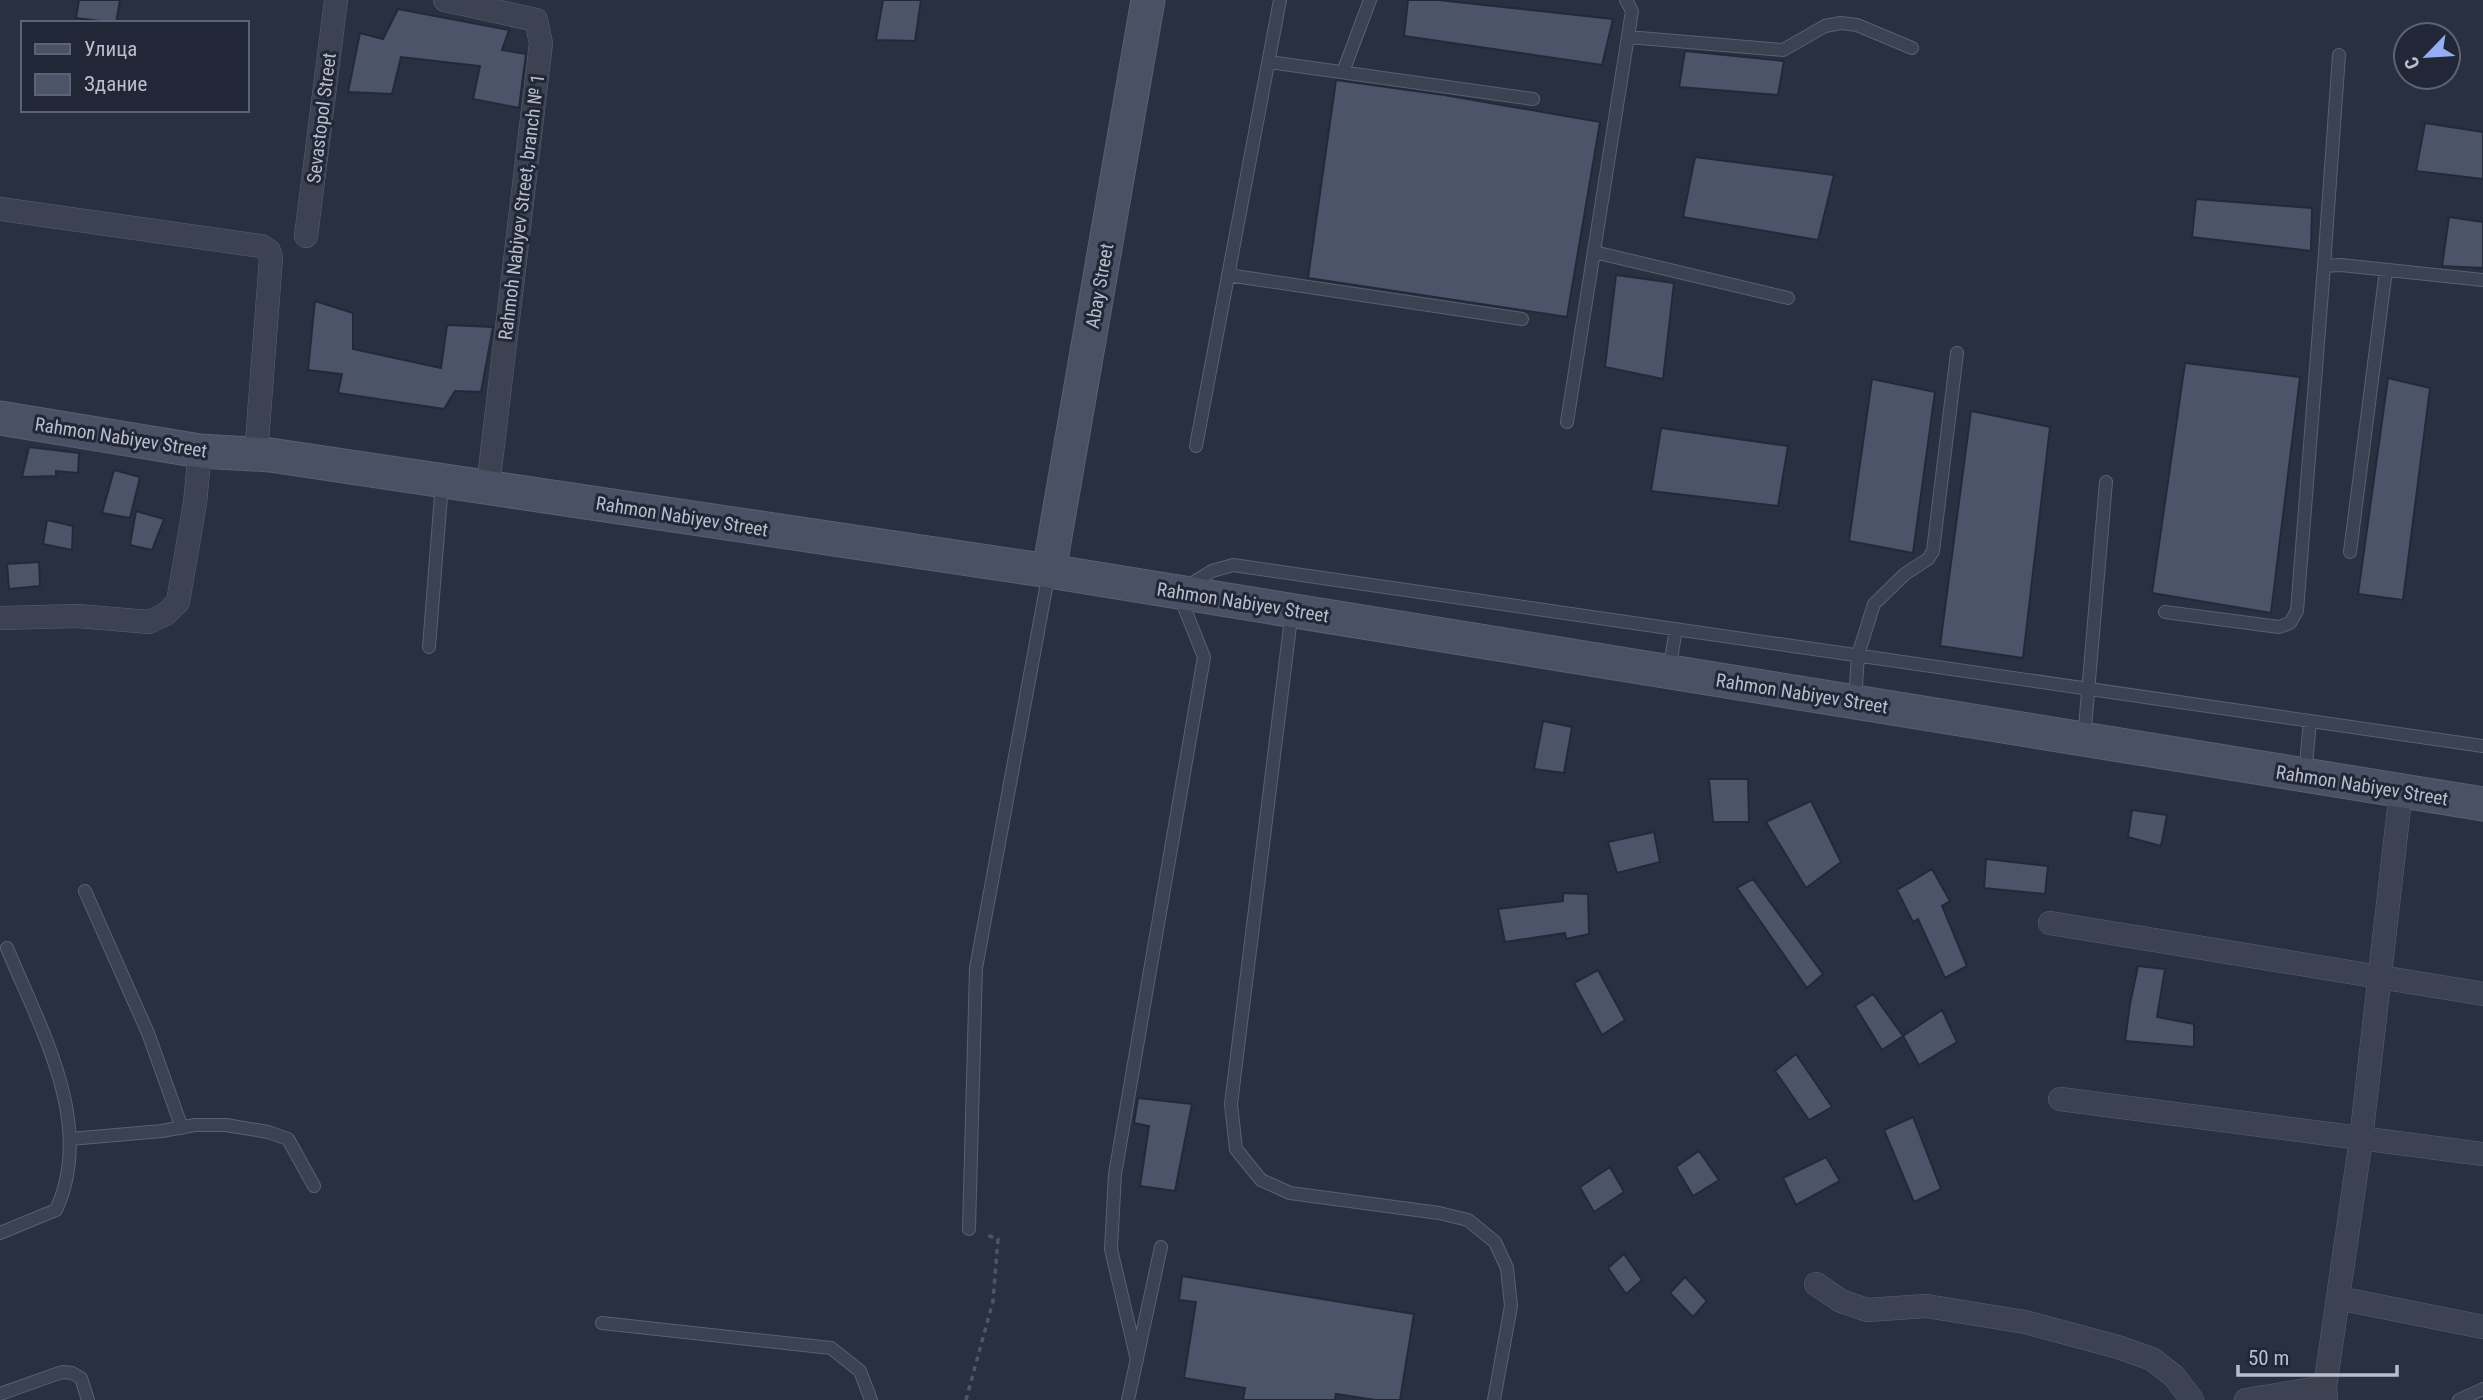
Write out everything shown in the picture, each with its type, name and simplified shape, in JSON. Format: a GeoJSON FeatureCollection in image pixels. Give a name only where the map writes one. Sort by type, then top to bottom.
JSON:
{"type":"FeatureCollection","features":[{"type":"Feature","properties":{"kind":"main road","name":"Abay Street"},"geometry":{"type":"LineString","coordinates":[[1049,571],[1148,0]]}},
{"type":"Feature","properties":{"kind":"main road","name":"Rahmon Nabiyev Street"},"geometry":{"type":"LineString","coordinates":[[0,418],[200,451],[270,454],[1049,571],[2483,804]]}},
{"type":"Feature","properties":{"kind":"street","name":"Sevastopol Street"},"geometry":{"type":"LineString","coordinates":[[306,236],[336,0]]}},
{"type":"Feature","properties":{"kind":"street","name":"Rahmoh Nabiyev Street, branch № 1"},"geometry":{"type":"LineString","coordinates":[[445,0],[536,20],[541,43],[488,486]]}},
{"type":"Feature","properties":{"kind":"street"},"geometry":{"type":"LineString","coordinates":[[0,209],[261,246],[269,251],[271,258],[256,454]]}},
{"type":"Feature","properties":{"kind":"street"},"geometry":{"type":"LineString","coordinates":[[0,618],[78,616],[149,622],[166,614],[178,602],[195,503],[200,451]]}},
{"type":"Feature","properties":{"kind":"street"},"geometry":{"type":"LineString","coordinates":[[2246,1400],[2326,1394],[2381,979],[2401,791]]}},
{"type":"Feature","properties":{"kind":"street"},"geometry":{"type":"LineString","coordinates":[[2050,923],[2483,994]]}},
{"type":"Feature","properties":{"kind":"street"},"geometry":{"type":"LineString","coordinates":[[2060,1099],[2483,1154]]}},
{"type":"Feature","properties":{"kind":"street"},"geometry":{"type":"LineString","coordinates":[[1816,1284],[1842,1301],[1867,1310],[1926,1306],[2025,1322],[2118,1347],[2152,1359],[2174,1376],[2192,1400]]}},
{"type":"Feature","properties":{"kind":"street"},"geometry":{"type":"LineString","coordinates":[[2338,1298],[2483,1327]]}},
{"type":"Feature","properties":{"kind":"lane"},"geometry":{"type":"LineString","coordinates":[[1196,446],[1280,0]]}},
{"type":"Feature","properties":{"kind":"lane"},"geometry":{"type":"LineString","coordinates":[[1343,72],[1370,0]]}},
{"type":"Feature","properties":{"kind":"lane"},"geometry":{"type":"LineString","coordinates":[[1567,422],[1632,11],[1626,0]]}},
{"type":"Feature","properties":{"kind":"lane"},"geometry":{"type":"LineString","coordinates":[[1628,37],[1783,50],[1825,26],[1841,23],[1857,25],[1912,48]]}},
{"type":"Feature","properties":{"kind":"lane"},"geometry":{"type":"LineString","coordinates":[[2165,612],[2279,627],[2290,623],[2297,611],[2339,55]]}},
{"type":"Feature","properties":{"kind":"lane"},"geometry":{"type":"LineString","coordinates":[[1269,62],[1533,99]]}},
{"type":"Feature","properties":{"kind":"lane"},"geometry":{"type":"LineString","coordinates":[[1594,252],[1788,298]]}},
{"type":"Feature","properties":{"kind":"lane"},"geometry":{"type":"LineString","coordinates":[[2324,266],[2483,280]]}},
{"type":"Feature","properties":{"kind":"lane"},"geometry":{"type":"LineString","coordinates":[[2350,552],[2386,270]]}},
{"type":"Feature","properties":{"kind":"lane"},"geometry":{"type":"LineString","coordinates":[[1228,275],[1522,319]]}},
{"type":"Feature","properties":{"kind":"lane"},"geometry":{"type":"LineString","coordinates":[[1855,702],[1858,656],[1874,604],[1905,574],[1928,559],[1933,551],[1957,353]]}},
{"type":"Feature","properties":{"kind":"lane"},"geometry":{"type":"LineString","coordinates":[[429,647],[442,479]]}},
{"type":"Feature","properties":{"kind":"lane"},"geometry":{"type":"LineString","coordinates":[[2084,739],[2106,482]]}},
{"type":"Feature","properties":{"kind":"lane"},"geometry":{"type":"LineString","coordinates":[[1137,1360],[1111,1249],[1114,1187],[1204,657],[1178,592],[1212,571],[1233,565],[2483,746]]}},
{"type":"Feature","properties":{"kind":"lane"},"geometry":{"type":"LineString","coordinates":[[969,1229],[976,968],[1049,571]]}},
{"type":"Feature","properties":{"kind":"lane"},"geometry":{"type":"LineString","coordinates":[[1292,610],[1231,1104],[1236,1149],[1261,1180],[1290,1193],[1439,1213],[1468,1220],[1495,1242],[1507,1268],[1511,1306],[1494,1400]]}},
{"type":"Feature","properties":{"kind":"lane"},"geometry":{"type":"LineString","coordinates":[[1669,671],[1676,629]]}},
{"type":"Feature","properties":{"kind":"lane"},"geometry":{"type":"LineString","coordinates":[[2305,775],[2310,721]]}},
{"type":"Feature","properties":{"kind":"lane"},"geometry":{"type":"LineString","coordinates":[[85,891],[148,1033],[182,1128]]}},
{"type":"Feature","properties":{"kind":"lane"},"geometry":{"type":"LineString","coordinates":[[0,1233],[56,1210],[66,1189],[70,1127],[53,1058],[7,948]]}},
{"type":"Feature","properties":{"kind":"lane"},"geometry":{"type":"LineString","coordinates":[[69,1139],[162,1131],[195,1125],[226,1125],[268,1132],[288,1139],[314,1186]]}},
{"type":"Feature","properties":{"kind":"lane"},"geometry":{"type":"LineString","coordinates":[[1128,1400],[1161,1247]]}},
{"type":"Feature","properties":{"kind":"lane"},"geometry":{"type":"LineString","coordinates":[[602,1324],[831,1348],[860,1371],[872,1400]]}},
{"type":"Feature","properties":{"kind":"lane"},"geometry":{"type":"LineString","coordinates":[[0,1394],[62,1372],[72,1373],[80,1378],[88,1400]]}},
{"type":"Feature","properties":{"kind":"lane"},"geometry":{"type":"LineString","coordinates":[[2459,1400],[2483,1390]]}},
{"type":"Feature","properties":{"kind":"path"},"geometry":{"type":"LineString","coordinates":[[966,1400],[993,1301],[998,1239],[969,1229]]}},
{"type":"Feature","properties":{"kind":"building"},"geometry":{"type":"Polygon","coordinates":[[[79,0],[120,0],[116,21],[76,18],[79,0]]]}},
{"type":"Feature","properties":{"kind":"building"},"geometry":{"type":"Polygon","coordinates":[[[883,0],[921,0],[915,41],[876,40],[883,0]]]}},
{"type":"Feature","properties":{"kind":"building"},"geometry":{"type":"Polygon","coordinates":[[[1408,0],[1438,0],[1613,19],[1602,65],[1404,36],[1408,0]]]}},
{"type":"Feature","properties":{"kind":"building"},"geometry":{"type":"Polygon","coordinates":[[[398,9],[509,30],[502,50],[526,54],[519,108],[473,99],[480,66],[401,57],[392,94],[348,92],[360,33],[383,39],[398,9]]]}},
{"type":"Feature","properties":{"kind":"building"},"geometry":{"type":"Polygon","coordinates":[[[1685,51],[1784,61],[1778,95],[1679,87],[1685,51]]]}},
{"type":"Feature","properties":{"kind":"building"},"geometry":{"type":"Polygon","coordinates":[[[1336,80],[1444,95],[1600,122],[1567,317],[1308,278],[1336,80]]]}},
{"type":"Feature","properties":{"kind":"building"},"geometry":{"type":"Polygon","coordinates":[[[2425,123],[2483,132],[2483,179],[2416,171],[2425,123]]]}},
{"type":"Feature","properties":{"kind":"building"},"geometry":{"type":"Polygon","coordinates":[[[1695,157],[1834,175],[1818,240],[1683,217],[1695,157]]]}},
{"type":"Feature","properties":{"kind":"building"},"geometry":{"type":"Polygon","coordinates":[[[2196,199],[2312,208],[2311,251],[2192,237],[2196,199]]]}},
{"type":"Feature","properties":{"kind":"building"},"geometry":{"type":"Polygon","coordinates":[[[2449,217],[2483,222],[2483,268],[2442,266],[2449,217]]]}},
{"type":"Feature","properties":{"kind":"building"},"geometry":{"type":"Polygon","coordinates":[[[1616,275],[1674,283],[1663,379],[1605,367],[1616,275]]]}},
{"type":"Feature","properties":{"kind":"building"},"geometry":{"type":"Polygon","coordinates":[[[315,301],[353,313],[353,349],[441,368],[447,325],[493,327],[481,392],[455,391],[444,409],[338,393],[342,374],[308,370],[315,301]]]}},
{"type":"Feature","properties":{"kind":"building"},"geometry":{"type":"Polygon","coordinates":[[[2185,363],[2300,377],[2271,613],[2152,593],[2185,363]]]}},
{"type":"Feature","properties":{"kind":"building"},"geometry":{"type":"Polygon","coordinates":[[[2388,378],[2430,388],[2403,600],[2358,594],[2388,378]]]}},
{"type":"Feature","properties":{"kind":"building"},"geometry":{"type":"Polygon","coordinates":[[[1872,379],[1935,392],[1913,553],[1849,541],[1872,379]]]}},
{"type":"Feature","properties":{"kind":"building"},"geometry":{"type":"Polygon","coordinates":[[[1971,411],[2050,427],[2023,658],[1940,646],[1971,411]]]}},
{"type":"Feature","properties":{"kind":"building"},"geometry":{"type":"Polygon","coordinates":[[[1661,428],[1788,446],[1778,506],[1651,491],[1661,428]]]}},
{"type":"Feature","properties":{"kind":"building"},"geometry":{"type":"Polygon","coordinates":[[[29,447],[79,453],[78,473],[56,471],[56,476],[22,477],[29,447]]]}},
{"type":"Feature","properties":{"kind":"building"},"geometry":{"type":"Polygon","coordinates":[[[114,470],[140,477],[130,518],[102,513],[114,470]]]}},
{"type":"Feature","properties":{"kind":"building"},"geometry":{"type":"Polygon","coordinates":[[[136,511],[164,519],[152,550],[130,545],[136,511]]]}},
{"type":"Feature","properties":{"kind":"building"},"geometry":{"type":"Polygon","coordinates":[[[47,520],[73,526],[72,550],[43,544],[47,520]]]}},
{"type":"Feature","properties":{"kind":"building"},"geometry":{"type":"Polygon","coordinates":[[[39,562],[40,586],[9,589],[7,564],[39,562]]]}},
{"type":"Feature","properties":{"kind":"building"},"geometry":{"type":"Polygon","coordinates":[[[1543,721],[1572,727],[1564,773],[1534,769],[1543,721]]]}},
{"type":"Feature","properties":{"kind":"building"},"geometry":{"type":"Polygon","coordinates":[[[1709,779],[1748,779],[1749,822],[1713,822],[1709,779]]]}},
{"type":"Feature","properties":{"kind":"building"},"geometry":{"type":"Polygon","coordinates":[[[1811,801],[1841,862],[1806,888],[1766,822],[1811,801]]]}},
{"type":"Feature","properties":{"kind":"building"},"geometry":{"type":"Polygon","coordinates":[[[2132,810],[2167,815],[2161,846],[2128,837],[2132,810]]]}},
{"type":"Feature","properties":{"kind":"building"},"geometry":{"type":"Polygon","coordinates":[[[1654,832],[1660,862],[1617,873],[1608,842],[1654,832]]]}},
{"type":"Feature","properties":{"kind":"building"},"geometry":{"type":"Polygon","coordinates":[[[1986,859],[2048,866],[2045,894],[1984,888],[1986,859]]]}},
{"type":"Feature","properties":{"kind":"building"},"geometry":{"type":"Polygon","coordinates":[[[1932,869],[1950,901],[1942,906],[1967,966],[1945,978],[1918,919],[1913,922],[1897,890],[1932,869]]]}},
{"type":"Feature","properties":{"kind":"building"},"geometry":{"type":"Polygon","coordinates":[[[1753,879],[1823,974],[1807,988],[1737,888],[1753,879]]]}},
{"type":"Feature","properties":{"kind":"building"},"geometry":{"type":"Polygon","coordinates":[[[1563,893],[1588,894],[1589,934],[1566,939],[1565,933],[1505,942],[1498,909],[1563,901],[1563,893]]]}},
{"type":"Feature","properties":{"kind":"building"},"geometry":{"type":"Polygon","coordinates":[[[2138,966],[2165,969],[2157,1017],[2194,1024],[2194,1047],[2125,1041],[2138,966]]]}},
{"type":"Feature","properties":{"kind":"building"},"geometry":{"type":"Polygon","coordinates":[[[1598,970],[1625,1020],[1602,1035],[1574,983],[1598,970]]]}},
{"type":"Feature","properties":{"kind":"building"},"geometry":{"type":"Polygon","coordinates":[[[1873,994],[1903,1036],[1882,1050],[1855,1006],[1873,994]]]}},
{"type":"Feature","properties":{"kind":"building"},"geometry":{"type":"Polygon","coordinates":[[[1942,1010],[1957,1042],[1919,1065],[1903,1036],[1942,1010]]]}},
{"type":"Feature","properties":{"kind":"building"},"geometry":{"type":"Polygon","coordinates":[[[1796,1054],[1832,1107],[1809,1120],[1775,1071],[1796,1054]]]}},
{"type":"Feature","properties":{"kind":"building"},"geometry":{"type":"Polygon","coordinates":[[[1138,1098],[1192,1104],[1175,1191],[1140,1186],[1149,1126],[1134,1123],[1138,1098]]]}},
{"type":"Feature","properties":{"kind":"building"},"geometry":{"type":"Polygon","coordinates":[[[1913,1117],[1941,1189],[1914,1202],[1884,1130],[1913,1117]]]}},
{"type":"Feature","properties":{"kind":"building"},"geometry":{"type":"Polygon","coordinates":[[[1699,1151],[1719,1180],[1693,1196],[1676,1167],[1699,1151]]]}},
{"type":"Feature","properties":{"kind":"building"},"geometry":{"type":"Polygon","coordinates":[[[1826,1157],[1840,1181],[1796,1205],[1783,1178],[1826,1157]]]}},
{"type":"Feature","properties":{"kind":"building"},"geometry":{"type":"Polygon","coordinates":[[[1610,1167],[1624,1192],[1594,1212],[1580,1187],[1610,1167]]]}},
{"type":"Feature","properties":{"kind":"building"},"geometry":{"type":"Polygon","coordinates":[[[1624,1254],[1642,1280],[1626,1294],[1608,1268],[1624,1254]]]}},
{"type":"Feature","properties":{"kind":"building"},"geometry":{"type":"Polygon","coordinates":[[[1182,1276],[1414,1314],[1400,1400],[1375,1400],[1336,1394],[1335,1400],[1243,1400],[1245,1388],[1184,1378],[1196,1302],[1179,1300],[1182,1276]]]}},
{"type":"Feature","properties":{"kind":"building"},"geometry":{"type":"Polygon","coordinates":[[[1685,1277],[1707,1301],[1693,1317],[1670,1293],[1685,1277]]]}}]}
